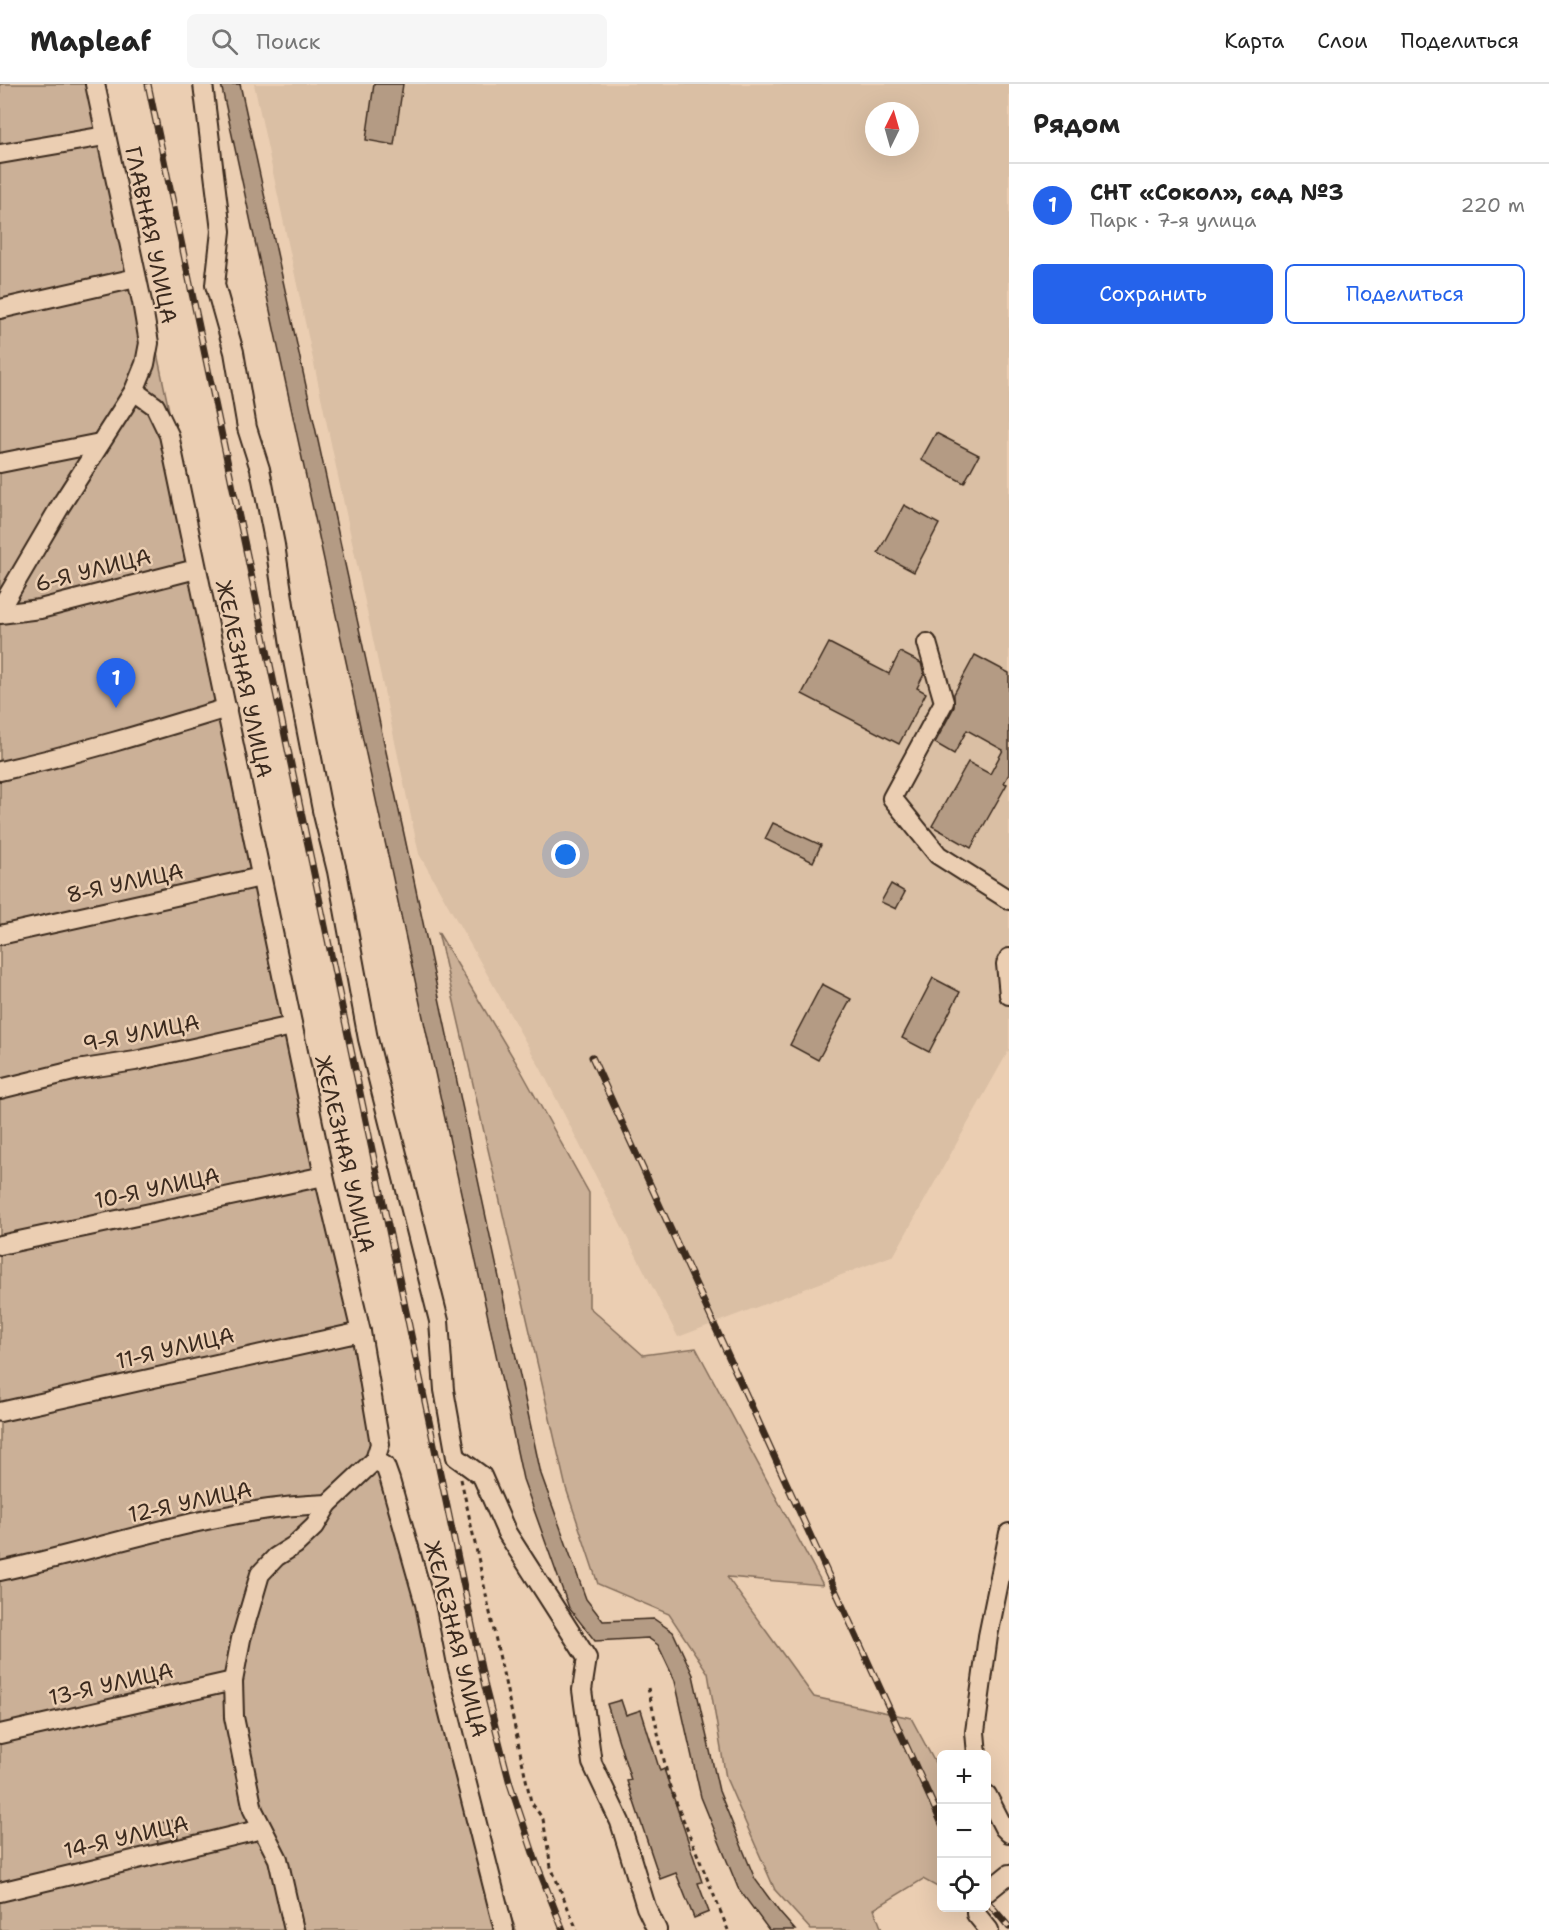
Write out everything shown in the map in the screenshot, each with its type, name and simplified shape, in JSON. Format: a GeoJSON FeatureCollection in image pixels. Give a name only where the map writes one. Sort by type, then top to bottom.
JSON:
{"type":"FeatureCollection","features":[{"type":"Feature","properties":{"kind":"street","name":"ГЛАВНАЯ УЛИЦА"},"geometry":{"type":"LineString","coordinates":[[0,612],[100,442],[134,391],[145,364],[148,343],[95,84]]}},
{"type":"Feature","properties":{"kind":"street"},"geometry":{"type":"LineString","coordinates":[[203,84],[221,231],[215,285],[234,352],[247,428],[260,469],[275,545],[290,645],[322,810],[337,871],[368,1039],[438,1321],[444,1390],[456,1457],[482,1476],[507,1533],[587,1658],[582,1690],[592,1763],[620,1822],[646,1907],[657,1930]]}},
{"type":"Feature","properties":{"kind":"street"},"geometry":{"type":"LineString","coordinates":[[0,154],[105,136]]}},
{"type":"Feature","properties":{"kind":"street"},"geometry":{"type":"LineString","coordinates":[[0,309],[136,278]]}},
{"type":"Feature","properties":{"kind":"street","name":"ЖЕЛЕЗНАЯ УЛИЦА"},"geometry":{"type":"LineString","coordinates":[[134,391],[155,406],[169,435],[324,1176],[361,1332],[380,1443],[375,1460],[385,1466],[390,1480],[425,1604],[437,1666],[504,1930]]}},
{"type":"Feature","properties":{"kind":"street"},"geometry":{"type":"LineString","coordinates":[[0,463],[100,442]]}},
{"type":"Feature","properties":{"kind":"street","name":"6-Я УЛИЦА"},"geometry":{"type":"LineString","coordinates":[[0,612],[40,609],[196,569]]}},
{"type":"Feature","properties":{"kind":"street"},"geometry":{"type":"LineString","coordinates":[[927,643],[944,702],[892,798],[938,855],[1009,900]]}},
{"type":"Feature","properties":{"kind":"street"},"geometry":{"type":"LineString","coordinates":[[0,771],[97,747],[227,708]]}},
{"type":"Feature","properties":{"kind":"street","name":"8-Я УЛИЦА"},"geometry":{"type":"LineString","coordinates":[[0,935],[261,878]]}},
{"type":"Feature","properties":{"kind":"street"},"geometry":{"type":"LineString","coordinates":[[1009,958],[1006,964],[1009,995]]}},
{"type":"Feature","properties":{"kind":"street","name":"9-Я УЛИЦА"},"geometry":{"type":"LineString","coordinates":[[0,1089],[77,1070],[135,1061],[292,1026]]}},
{"type":"Feature","properties":{"kind":"street","name":"10-Я УЛИЦА"},"geometry":{"type":"LineString","coordinates":[[0,1245],[324,1176]]}},
{"type":"Feature","properties":{"kind":"street","name":"11-Я УЛИЦА"},"geometry":{"type":"LineString","coordinates":[[0,1412],[361,1332]]}},
{"type":"Feature","properties":{"kind":"street"},"geometry":{"type":"LineString","coordinates":[[294,1930],[278,1859],[253,1810],[234,1717],[233,1681],[241,1639],[260,1574],[276,1557],[295,1545],[315,1526],[328,1504],[375,1460]]}},
{"type":"Feature","properties":{"kind":"street","name":"12-Я УЛИЦА"},"geometry":{"type":"LineString","coordinates":[[0,1571],[235,1515],[297,1505],[328,1504]]}},
{"type":"Feature","properties":{"kind":"street"},"geometry":{"type":"LineString","coordinates":[[977,1750],[975,1732],[988,1636],[1009,1533]]}},
{"type":"Feature","properties":{"kind":"street","name":"13-Я УЛИЦА"},"geometry":{"type":"LineString","coordinates":[[0,1734],[233,1681]]}},
{"type":"Feature","properties":{"kind":"street"},"geometry":{"type":"LineString","coordinates":[[991,1803],[1009,1833]]}},
{"type":"Feature","properties":{"kind":"street","name":"14-Я УЛИЦА"},"geometry":{"type":"LineString","coordinates":[[0,1892],[262,1829]]}},
{"type":"Feature","properties":{"kind":"street"},"geometry":{"type":"LineString","coordinates":[[991,1889],[1009,1874]]}},
{"type":"Feature","properties":{"kind":"street"},"geometry":{"type":"LineString","coordinates":[[976,1912],[989,1930]]}},
{"type":"Feature","properties":{"kind":"path"},"geometry":{"type":"LineString","coordinates":[[456,1457],[531,1802],[543,1819],[551,1867],[577,1930]]}},
{"type":"Feature","properties":{"kind":"path"},"geometry":{"type":"LineString","coordinates":[[648,1688],[670,1787],[728,1930]]}},
{"type":"Feature","properties":{"kind":"shaded area"},"geometry":{"type":"Polygon","coordinates":[[[0,84],[101,84],[424,1635],[489,1860],[516,1930],[0,1930],[0,84]]]}},
{"type":"Feature","properties":{"kind":"shaded area"},"geometry":{"type":"Polygon","coordinates":[[[254,84],[1009,84],[1009,1050],[894,1255],[678,1337],[541,1069],[419,854],[254,84]]]}},
{"type":"Feature","properties":{"kind":"shaded area"},"geometry":{"type":"Polygon","coordinates":[[[438,932],[520,1069],[589,1193],[589,1307],[643,1355],[696,1348],[823,1585],[727,1577],[814,1697],[911,1718],[937,1767],[937,1887],[923,1879],[874,1909],[882,1930],[811,1930],[775,1890],[726,1778],[708,1673],[669,1614],[598,1584],[566,1488],[438,932]]]}},
{"type":"Feature","properties":{"kind":"building"},"geometry":{"type":"Polygon","coordinates":[[[221,84],[240,84],[541,1474],[586,1599],[603,1621],[654,1619],[673,1632],[693,1675],[719,1791],[755,1879],[795,1930],[769,1930],[738,1888],[701,1797],[675,1681],[658,1645],[648,1638],[595,1641],[569,1608],[523,1479],[221,84]]]}},
{"type":"Feature","properties":{"kind":"building"},"geometry":{"type":"Polygon","coordinates":[[[374,84],[403,84],[394,145],[366,140],[374,84]]]}},
{"type":"Feature","properties":{"kind":"building"},"geometry":{"type":"Polygon","coordinates":[[[936,433],[979,455],[964,483],[921,460],[936,433]]]}},
{"type":"Feature","properties":{"kind":"building"},"geometry":{"type":"Polygon","coordinates":[[[904,505],[939,524],[914,572],[878,553],[904,505]]]}},
{"type":"Feature","properties":{"kind":"building"},"geometry":{"type":"Polygon","coordinates":[[[829,643],[889,674],[900,652],[921,663],[924,674],[917,688],[926,693],[899,744],[802,694],[829,643]]]}},
{"type":"Feature","properties":{"kind":"building"},"geometry":{"type":"Polygon","coordinates":[[[975,655],[1009,673],[1009,774],[1004,783],[1007,784],[971,848],[932,826],[968,762],[990,774],[1003,750],[967,730],[954,754],[935,743],[954,707],[954,694],[975,655]]]}},
{"type":"Feature","properties":{"kind":"building"},"geometry":{"type":"Polygon","coordinates":[[[773,823],[821,845],[813,862],[765,839],[773,823]]]}},
{"type":"Feature","properties":{"kind":"building"},"geometry":{"type":"Polygon","coordinates":[[[891,884],[905,892],[896,909],[881,902],[891,884]]]}},
{"type":"Feature","properties":{"kind":"building"},"geometry":{"type":"Polygon","coordinates":[[[933,978],[960,992],[929,1052],[902,1038],[933,978]]]}},
{"type":"Feature","properties":{"kind":"building"},"geometry":{"type":"Polygon","coordinates":[[[822,984],[851,999],[818,1060],[790,1045],[822,984]]]}},
{"type":"Feature","properties":{"kind":"building"},"geometry":{"type":"Polygon","coordinates":[[[621,1700],[626,1715],[641,1710],[660,1771],[664,1769],[702,1882],[698,1883],[709,1912],[694,1918],[676,1873],[660,1879],[627,1781],[631,1780],[607,1704],[621,1700]]]}},
{"type":"Feature","properties":{"kind":"building"},"geometry":{"type":"Polygon","coordinates":[[[174,1820],[178,1838],[158,1843],[153,1825],[174,1820]]]}},
{"type":"Feature","properties":{"kind":"railway"},"geometry":{"type":"LineString","coordinates":[[148,84],[485,1687],[510,1784],[536,1862],[563,1930]]}},
{"type":"Feature","properties":{"kind":"railway"},"geometry":{"type":"LineString","coordinates":[[592,1057],[937,1813]]}},
{"type":"Feature","properties":{"kind":"railway"},"geometry":{"type":"LineString","coordinates":[[991,1906],[1009,1927]]}},
{"type":"Feature","properties":{"kind":"place","name":"СНТ «Сокол», сад №3"},"geometry":{"type":"Point","coordinates":[116,708]}}]}
